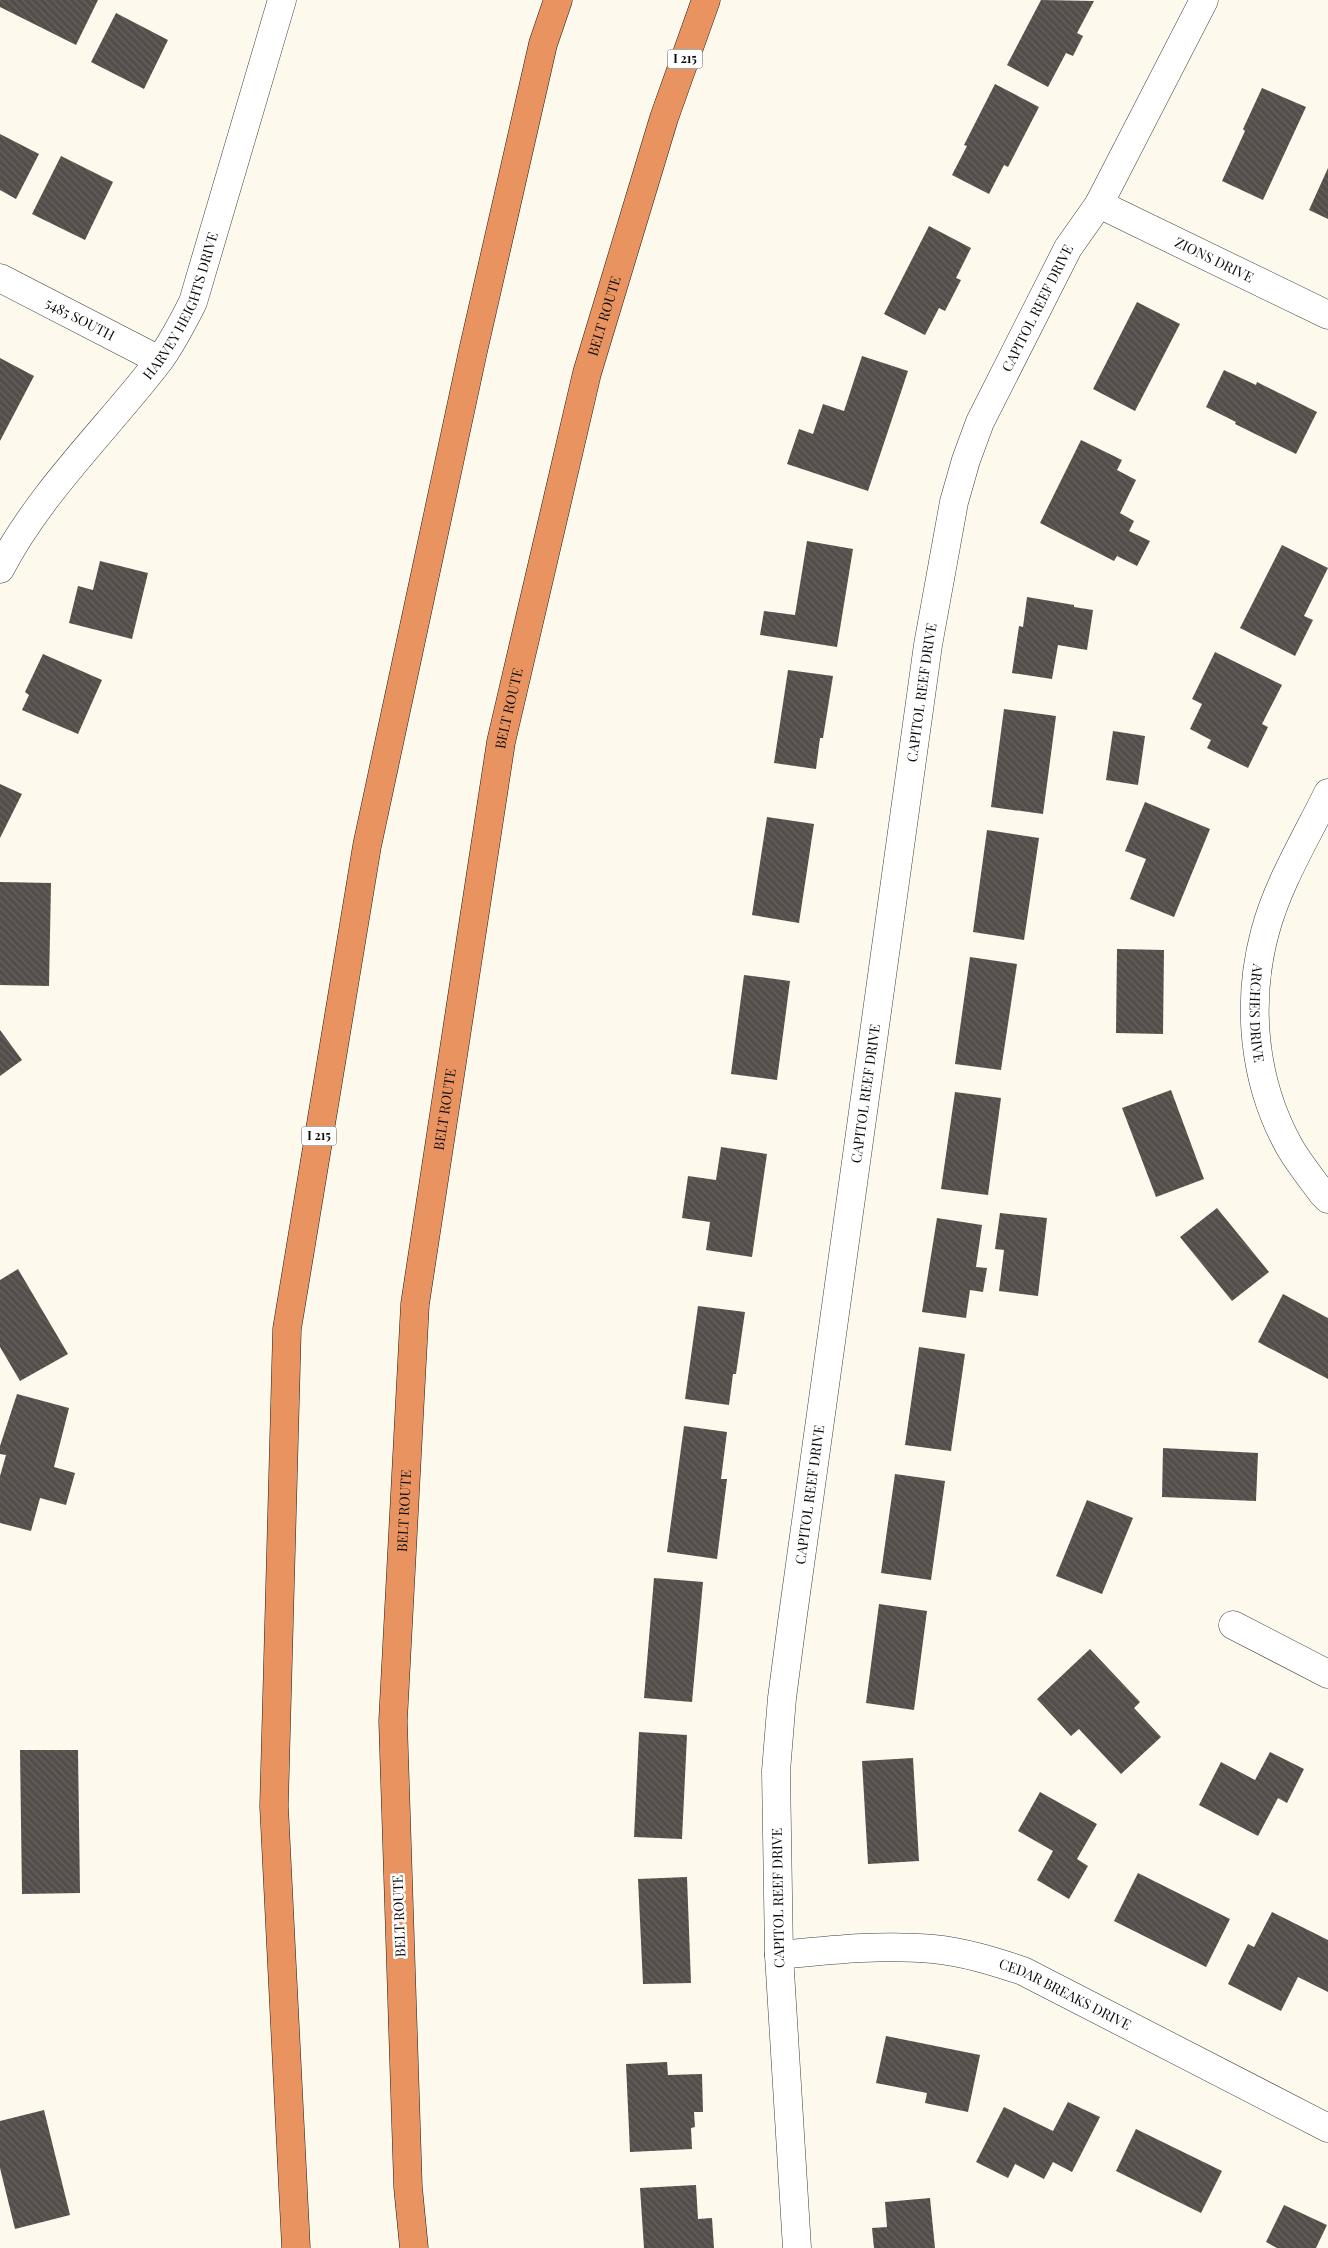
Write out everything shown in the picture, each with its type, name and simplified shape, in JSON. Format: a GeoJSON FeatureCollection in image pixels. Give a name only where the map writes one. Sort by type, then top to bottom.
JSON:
{"type":"FeatureCollection","features":[{"type":"Feature","properties":{"kind":"highway","name":"I 215"},"geometry":{"type":"LineString","coordinates":[[296,2248],[274,1806],[287,1329],[368,846],[473,351],[543,44],[558,0]]}},
{"type":"Feature","properties":{"kind":"highway","name":"BELT ROUTE"},"geometry":{"type":"LineString","coordinates":[[414,2248],[408,2187],[393,1721],[414,1304],[501,742],[587,373],[664,118],[706,0]]}},
{"type":"Feature","properties":{"kind":"street","name":"CAPITOL REEF DRIVE"},"geometry":{"type":"LineString","coordinates":[[797,2248],[779,1955],[776,1771],[782,1698],[928,645],[954,502],[966,460],[980,422],[1068,248],[1099,204],[1204,0]]}},
{"type":"Feature","properties":{"kind":"street","name":"HARVEY HEIGHTS DRIVE"},"geometry":{"type":"LineString","coordinates":[[0,568],[25,526],[79,455],[159,360],[178,332],[193,302],[277,2]]}},
{"type":"Feature","properties":{"kind":"street","name":"ZIONS DRIVE"},"geometry":{"type":"LineString","coordinates":[[1099,204],[1328,315]]}},
{"type":"Feature","properties":{"kind":"street","name":"5485 SOUTH"},"geometry":{"type":"LineString","coordinates":[[0,278],[159,360]]}},
{"type":"Feature","properties":{"kind":"street","name":"ARCHES DRIVE"},"geometry":{"type":"LineString","coordinates":[[1328,793],[1284,883],[1266,931],[1255,983],[1254,1033],[1267,1094],[1289,1146],[1322,1193],[1328,1198]]}},
{"type":"Feature","properties":{"kind":"street"},"geometry":{"type":"LineString","coordinates":[[1233,1625],[1328,1674]]}},
{"type":"Feature","properties":{"kind":"street","name":"CEDAR BREAKS DRIVE"},"geometry":{"type":"LineString","coordinates":[[779,1955],[884,1947],[934,1949],[979,1957],[1022,1971],[1328,2128]]}},
{"type":"Feature","properties":{"kind":"building"},"geometry":{"type":"Polygon","coordinates":[[[0,0],[98,0],[76,45],[0,7],[0,0]]]}},
{"type":"Feature","properties":{"kind":"building"},"geometry":{"type":"Polygon","coordinates":[[[1041,0],[1094,1],[1077,33],[1083,36],[1073,56],[1066,53],[1048,87],[1007,65],[1041,0]]]}},
{"type":"Feature","properties":{"kind":"building"},"geometry":{"type":"Polygon","coordinates":[[[116,13],[168,40],[144,89],[91,62],[116,13]]]}},
{"type":"Feature","properties":{"kind":"building"},"geometry":{"type":"Polygon","coordinates":[[[995,84],[1039,107],[1008,167],[1004,165],[989,194],[952,175],[967,146],[964,145],[995,84]]]}},
{"type":"Feature","properties":{"kind":"building"},"geometry":{"type":"Polygon","coordinates":[[[1262,88],[1306,107],[1263,200],[1222,181],[1262,88]]]}},
{"type":"Feature","properties":{"kind":"building"},"geometry":{"type":"Polygon","coordinates":[[[0,134],[39,154],[16,199],[0,190],[0,134]]]}},
{"type":"Feature","properties":{"kind":"building"},"geometry":{"type":"Polygon","coordinates":[[[61,156],[113,182],[85,240],[32,214],[61,156]]]}},
{"type":"Feature","properties":{"kind":"building"},"geometry":{"type":"Polygon","coordinates":[[[1328,168],[1328,219],[1309,210],[1328,168]]]}},
{"type":"Feature","properties":{"kind":"building"},"geometry":{"type":"Polygon","coordinates":[[[929,226],[971,248],[956,278],[961,280],[945,311],[939,308],[925,335],[884,314],[929,226]]]}},
{"type":"Feature","properties":{"kind":"building"},"geometry":{"type":"Polygon","coordinates":[[[1137,302],[1180,324],[1135,411],[1093,389],[1137,302]]]}},
{"type":"Feature","properties":{"kind":"building"},"geometry":{"type":"Polygon","coordinates":[[[862,356],[908,371],[868,491],[787,464],[799,429],[813,434],[823,404],[844,411],[862,356]]]}},
{"type":"Feature","properties":{"kind":"building"},"geometry":{"type":"Polygon","coordinates":[[[0,358],[34,376],[0,441],[0,358]]]}},
{"type":"Feature","properties":{"kind":"building"},"geometry":{"type":"Polygon","coordinates":[[[1224,370],[1256,385],[1257,382],[1317,412],[1296,454],[1235,424],[1236,422],[1206,407],[1224,370]]]}},
{"type":"Feature","properties":{"kind":"building"},"geometry":{"type":"Polygon","coordinates":[[[1081,440],[1122,460],[1117,470],[1136,480],[1120,513],[1134,521],[1129,531],[1150,541],[1137,566],[1117,556],[1114,561],[1040,523],[1081,440]]]}},
{"type":"Feature","properties":{"kind":"building"},"geometry":{"type":"Polygon","coordinates":[[[807,541],[853,549],[837,647],[760,635],[764,611],[795,615],[807,541]]]}},
{"type":"Feature","properties":{"kind":"building"},"geometry":{"type":"Polygon","coordinates":[[[1282,545],[1328,568],[1304,616],[1313,620],[1295,656],[1240,628],[1282,545]]]}},
{"type":"Feature","properties":{"kind":"building"},"geometry":{"type":"Polygon","coordinates":[[[100,561],[148,573],[132,639],[69,623],[78,586],[93,590],[100,561]]]}},
{"type":"Feature","properties":{"kind":"building"},"geometry":{"type":"Polygon","coordinates":[[[1027,597],[1093,610],[1087,650],[1058,645],[1052,679],[1012,673],[1019,626],[1023,627],[1027,597]]]}},
{"type":"Feature","properties":{"kind":"building"},"geometry":{"type":"Polygon","coordinates":[[[1215,652],[1282,685],[1262,724],[1268,727],[1248,768],[1207,748],[1211,740],[1190,729],[1202,704],[1192,699],[1215,652]]]}},
{"type":"Feature","properties":{"kind":"building"},"geometry":{"type":"Polygon","coordinates":[[[43,654],[102,680],[78,734],[22,710],[29,695],[25,692],[43,654]]]}},
{"type":"Feature","properties":{"kind":"building"},"geometry":{"type":"Polygon","coordinates":[[[788,670],[833,676],[823,738],[820,738],[816,769],[774,763],[788,670]]]}},
{"type":"Feature","properties":{"kind":"building"},"geometry":{"type":"Polygon","coordinates":[[[1004,709],[1056,716],[1043,814],[991,807],[1004,709]]]}},
{"type":"Feature","properties":{"kind":"building"},"geometry":{"type":"Polygon","coordinates":[[[1113,731],[1145,736],[1138,785],[1106,780],[1113,731]]]}},
{"type":"Feature","properties":{"kind":"building"},"geometry":{"type":"Polygon","coordinates":[[[0,784],[22,794],[0,838],[0,784]]]}},
{"type":"Feature","properties":{"kind":"building"},"geometry":{"type":"Polygon","coordinates":[[[1145,802],[1210,829],[1174,917],[1130,899],[1146,859],[1125,851],[1145,802]]]}},
{"type":"Feature","properties":{"kind":"building"},"geometry":{"type":"Polygon","coordinates":[[[767,817],[814,824],[799,923],[752,915],[767,817]]]}},
{"type":"Feature","properties":{"kind":"building"},"geometry":{"type":"Polygon","coordinates":[[[987,830],[1039,838],[1024,940],[973,932],[987,830]]]}},
{"type":"Feature","properties":{"kind":"building"},"geometry":{"type":"Polygon","coordinates":[[[0,882],[51,883],[49,986],[0,985],[0,882]]]}},
{"type":"Feature","properties":{"kind":"building"},"geometry":{"type":"Polygon","coordinates":[[[1117,949],[1164,950],[1163,1034],[1116,1033],[1117,949]]]}},
{"type":"Feature","properties":{"kind":"building"},"geometry":{"type":"Polygon","coordinates":[[[970,957],[1017,964],[1001,1070],[955,1064],[970,957]]]}},
{"type":"Feature","properties":{"kind":"building"},"geometry":{"type":"Polygon","coordinates":[[[744,975],[790,981],[777,1080],[731,1074],[744,975]]]}},
{"type":"Feature","properties":{"kind":"building"},"geometry":{"type":"Polygon","coordinates":[[[0,1030],[22,1060],[0,1076],[0,1030]]]}},
{"type":"Feature","properties":{"kind":"building"},"geometry":{"type":"Polygon","coordinates":[[[1171,1090],[1204,1179],[1156,1197],[1122,1108],[1171,1090]]]}},
{"type":"Feature","properties":{"kind":"building"},"geometry":{"type":"Polygon","coordinates":[[[955,1092],[1001,1098],[988,1195],[941,1189],[955,1092]]]}},
{"type":"Feature","properties":{"kind":"building"},"geometry":{"type":"Polygon","coordinates":[[[721,1147],[767,1154],[752,1257],[706,1250],[710,1222],[682,1218],[688,1176],[716,1180],[721,1147]]]}},
{"type":"Feature","properties":{"kind":"building"},"geometry":{"type":"Polygon","coordinates":[[[1217,1208],[1269,1272],[1232,1301],[1180,1237],[1217,1208]]]}},
{"type":"Feature","properties":{"kind":"building"},"geometry":{"type":"Polygon","coordinates":[[[1000,1213],[1047,1218],[1038,1296],[999,1291],[1004,1250],[995,1249],[1000,1213]]]}},
{"type":"Feature","properties":{"kind":"building"},"geometry":{"type":"Polygon","coordinates":[[[937,1218],[982,1225],[976,1267],[987,1268],[983,1292],[970,1290],[966,1318],[922,1312],[937,1218]]]}},
{"type":"Feature","properties":{"kind":"building"},"geometry":{"type":"Polygon","coordinates":[[[18,1269],[68,1354],[20,1381],[0,1347],[0,1280],[18,1269]]]}},
{"type":"Feature","properties":{"kind":"building"},"geometry":{"type":"Polygon","coordinates":[[[1283,1294],[1328,1318],[1328,1379],[1258,1342],[1283,1294]]]}},
{"type":"Feature","properties":{"kind":"building"},"geometry":{"type":"Polygon","coordinates":[[[698,1306],[745,1312],[736,1374],[733,1374],[729,1405],[685,1399],[698,1306]]]}},
{"type":"Feature","properties":{"kind":"building"},"geometry":{"type":"Polygon","coordinates":[[[919,1347],[965,1354],[951,1451],[905,1445],[919,1347]]]}},
{"type":"Feature","properties":{"kind":"building"},"geometry":{"type":"Polygon","coordinates":[[[17,1394],[69,1408],[54,1467],[75,1473],[66,1505],[40,1498],[31,1531],[0,1523],[0,1476],[6,1455],[0,1454],[0,1446],[17,1394]]]}},
{"type":"Feature","properties":{"kind":"building"},"geometry":{"type":"Polygon","coordinates":[[[684,1426],[727,1432],[721,1479],[727,1479],[717,1559],[667,1552],[684,1426]]]}},
{"type":"Feature","properties":{"kind":"building"},"geometry":{"type":"Polygon","coordinates":[[[1163,1448],[1258,1453],[1256,1501],[1162,1497],[1163,1448]]]}},
{"type":"Feature","properties":{"kind":"building"},"geometry":{"type":"Polygon","coordinates":[[[895,1474],[945,1481],[931,1580],[881,1573],[895,1474]]]}},
{"type":"Feature","properties":{"kind":"building"},"geometry":{"type":"Polygon","coordinates":[[[1087,1500],[1133,1518],[1102,1594],[1056,1576],[1087,1500]]]}},
{"type":"Feature","properties":{"kind":"building"},"geometry":{"type":"Polygon","coordinates":[[[654,1578],[703,1582],[692,1702],[644,1698],[654,1578]]]}},
{"type":"Feature","properties":{"kind":"building"},"geometry":{"type":"Polygon","coordinates":[[[879,1604],[927,1611],[914,1710],[866,1703],[879,1604]]]}},
{"type":"Feature","properties":{"kind":"building"},"geometry":{"type":"Polygon","coordinates":[[[1090,1649],[1140,1702],[1134,1708],[1161,1737],[1121,1774],[1079,1729],[1071,1736],[1037,1699],[1090,1649]]]}},
{"type":"Feature","properties":{"kind":"building"},"geometry":{"type":"Polygon","coordinates":[[[639,1732],[687,1735],[682,1839],[634,1837],[639,1732]]]}},
{"type":"Feature","properties":{"kind":"building"},"geometry":{"type":"Polygon","coordinates":[[[20,1750],[78,1750],[80,1893],[22,1894],[20,1750]]]}},
{"type":"Feature","properties":{"kind":"building"},"geometry":{"type":"Polygon","coordinates":[[[1270,1752],[1304,1769],[1287,1803],[1278,1798],[1258,1836],[1199,1805],[1221,1762],[1255,1780],[1270,1752]]]}},
{"type":"Feature","properties":{"kind":"building"},"geometry":{"type":"Polygon","coordinates":[[[913,1758],[919,1861],[868,1864],[862,1761],[913,1758]]]}},
{"type":"Feature","properties":{"kind":"building"},"geometry":{"type":"Polygon","coordinates":[[[1040,1792],[1097,1824],[1077,1859],[1088,1866],[1069,1899],[1037,1880],[1053,1851],[1018,1831],[1040,1792]]]}},
{"type":"Feature","properties":{"kind":"building"},"geometry":{"type":"Polygon","coordinates":[[[1138,1873],[1230,1919],[1206,1967],[1114,1921],[1138,1873]]]}},
{"type":"Feature","properties":{"kind":"building"},"geometry":{"type":"Polygon","coordinates":[[[687,1877],[691,1983],[643,1984],[638,1879],[687,1877]]]}},
{"type":"Feature","properties":{"kind":"building"},"geometry":{"type":"Polygon","coordinates":[[[1272,1912],[1328,1940],[1328,1992],[1298,1977],[1281,2011],[1228,1984],[1248,1944],[1254,1947],[1272,1912]]]}},
{"type":"Feature","properties":{"kind":"building"},"geometry":{"type":"Polygon","coordinates":[[[886,2036],[980,2055],[968,2112],[925,2103],[927,2093],[876,2083],[886,2036]]]}},
{"type":"Feature","properties":{"kind":"building"},"geometry":{"type":"Polygon","coordinates":[[[667,2062],[668,2075],[702,2074],[703,2112],[694,2112],[695,2127],[691,2128],[692,2149],[630,2152],[626,2064],[667,2062]]]}},
{"type":"Feature","properties":{"kind":"building"},"geometry":{"type":"Polygon","coordinates":[[[1068,2102],[1100,2117],[1072,2172],[1053,2162],[1044,2179],[1015,2164],[1008,2178],[976,2162],[1004,2107],[1053,2131],[1068,2102]]]}},
{"type":"Feature","properties":{"kind":"building"},"geometry":{"type":"Polygon","coordinates":[[[44,2110],[70,2215],[15,2229],[0,2168],[0,2121],[44,2110]]]}},
{"type":"Feature","properties":{"kind":"building"},"geometry":{"type":"Polygon","coordinates":[[[1136,2129],[1222,2171],[1201,2213],[1116,2171],[1136,2129]]]}},
{"type":"Feature","properties":{"kind":"building"},"geometry":{"type":"Polygon","coordinates":[[[696,2185],[698,2219],[712,2218],[714,2248],[644,2248],[640,2188],[696,2185]]]}},
{"type":"Feature","properties":{"kind":"building"},"geometry":{"type":"Polygon","coordinates":[[[930,2198],[935,2248],[874,2248],[872,2228],[887,2227],[885,2202],[930,2198]]]}},
{"type":"Feature","properties":{"kind":"building"},"geometry":{"type":"Polygon","coordinates":[[[1284,2205],[1327,2225],[1316,2248],[1277,2248],[1266,2242],[1284,2205]]]}}]}
